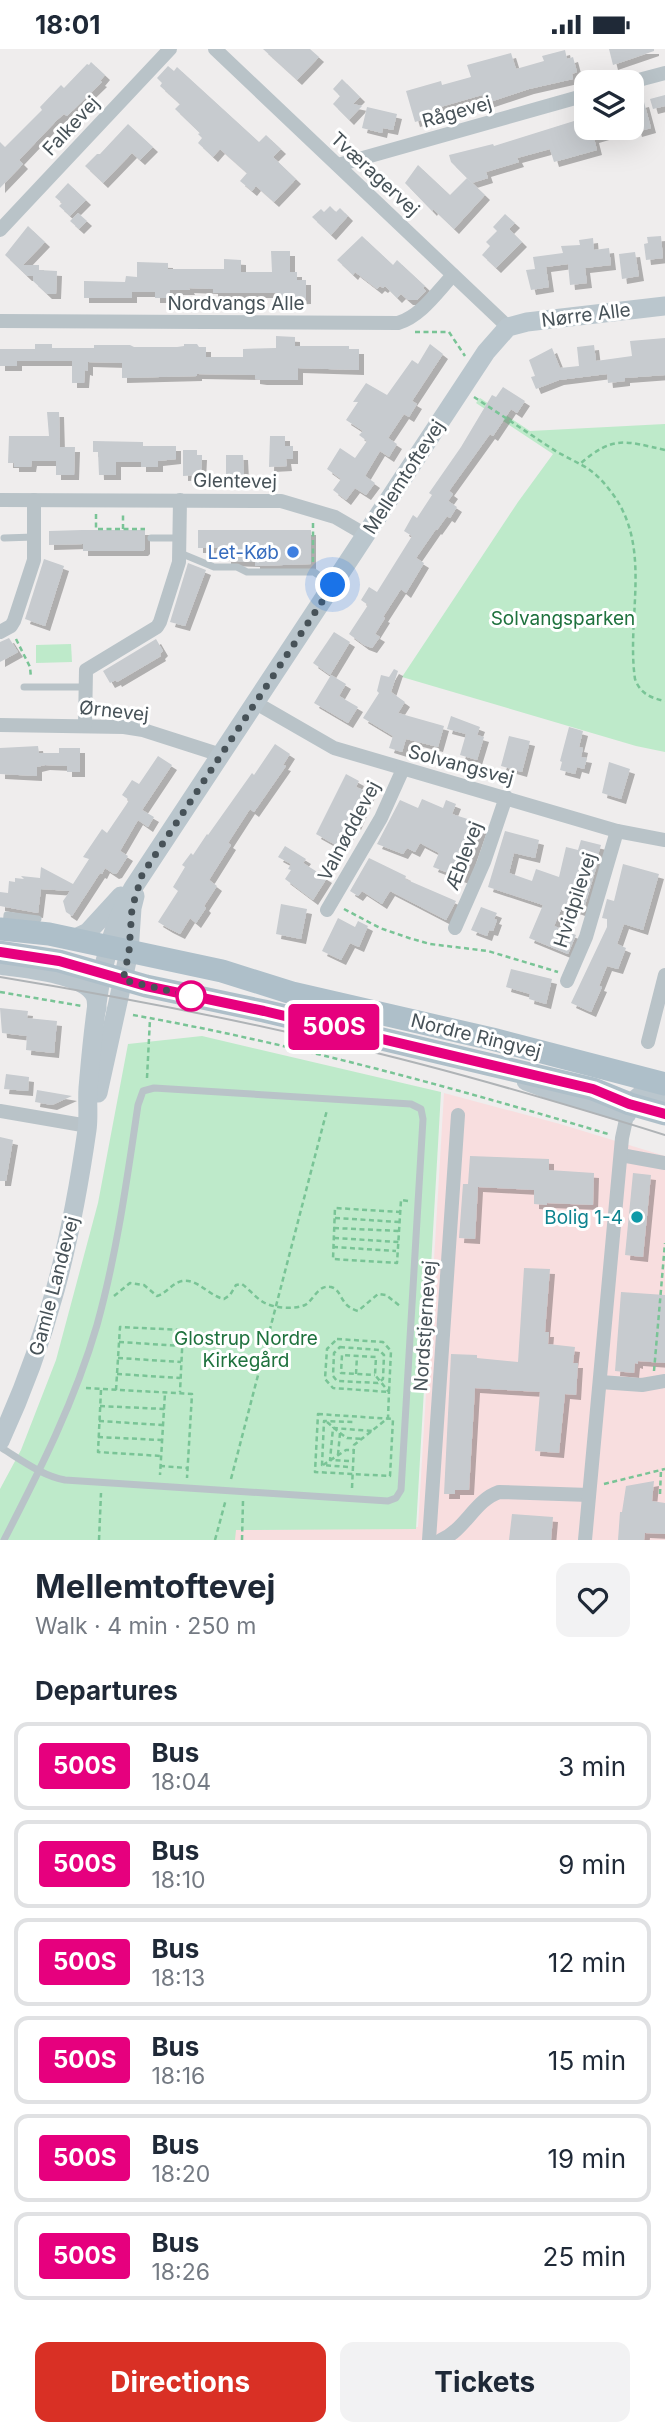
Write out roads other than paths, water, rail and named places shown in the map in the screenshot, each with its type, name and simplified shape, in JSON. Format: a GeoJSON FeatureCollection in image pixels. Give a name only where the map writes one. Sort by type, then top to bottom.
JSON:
{"type":"FeatureCollection","features":[{"type":"Feature","properties":{"kind":"main road","name":"Nordre Ringvej"},"geometry":{"type":"LineString","coordinates":[[2,936],[73,939],[118,965],[483,1063],[593,1089],[628,1109],[665,1114]]}},
{"type":"Feature","properties":{"kind":"main road","name":"Nordre Ringvej"},"geometry":{"type":"LineString","coordinates":[[2,936],[59,961],[222,971],[292,993],[492,1039],[665,1084]]}},
{"type":"Feature","properties":{"kind":"street","name":"Falkevej"},"geometry":{"type":"LineString","coordinates":[[0,230],[170,49]]}},
{"type":"Feature","properties":{"kind":"street","name":"Tværagervej"},"geometry":{"type":"LineString","coordinates":[[215,49],[508,327]]}},
{"type":"Feature","properties":{"kind":"street"},"geometry":{"type":"LineString","coordinates":[[644,79],[665,73]]}},
{"type":"Feature","properties":{"kind":"street","name":"Rågevej"},"geometry":{"type":"LineString","coordinates":[[338,165],[574,98]]}},
{"type":"Feature","properties":{"kind":"street","name":"Nordvangs Alle"},"geometry":{"type":"LineString","coordinates":[[0,321],[385,324],[405,321],[417,313],[453,275]]}},
{"type":"Feature","properties":{"kind":"street","name":"Nørre Alle"},"geometry":{"type":"LineString","coordinates":[[508,327],[549,318],[665,306]]}},
{"type":"Feature","properties":{"kind":"street","name":"Mellemtoftevej"},"geometry":{"type":"LineString","coordinates":[[73,939],[88,932],[142,875],[486,352],[508,327]]}},
{"type":"Feature","properties":{"kind":"street","name":"Glentevej"},"geometry":{"type":"LineString","coordinates":[[0,500],[281,501],[345,521],[366,535]]}},
{"type":"Feature","properties":{"kind":"street"},"geometry":{"type":"LineString","coordinates":[[4,630],[14,621],[33,563],[34,500]]}},
{"type":"Feature","properties":{"kind":"street","name":"Glentevej"},"geometry":{"type":"LineString","coordinates":[[85,725],[85,673],[88,667],[159,625],[179,562],[180,500]]}},
{"type":"Feature","properties":{"kind":"street","name":"Solvangsvej"},"geometry":{"type":"LineString","coordinates":[[256,703],[334,748],[617,831],[665,839]]}},
{"type":"Feature","properties":{"kind":"street","name":"Ørnevej"},"geometry":{"type":"LineString","coordinates":[[0,725],[85,725],[143,730],[221,755]]}},
{"type":"Feature","properties":{"kind":"street","name":"Valnøddevej"},"geometry":{"type":"LineString","coordinates":[[330,906],[381,818],[403,769]]}},
{"type":"Feature","properties":{"kind":"street","name":"Æblevej"},"geometry":{"type":"LineString","coordinates":[[455,928],[484,862],[506,797]]}},
{"type":"Feature","properties":{"kind":"street","name":"Hvidpilevej"},"geometry":{"type":"LineString","coordinates":[[568,978],[586,937],[617,831]]}},
{"type":"Feature","properties":{"kind":"street","name":"Mellemtoftevej"},"geometry":{"type":"LineString","coordinates":[[118,965],[142,875]]}},
{"type":"Feature","properties":{"kind":"street"},"geometry":{"type":"LineString","coordinates":[[0,965],[72,978],[84,984],[95,995],[97,1009]]}},
{"type":"Feature","properties":{"kind":"street","name":"Gamle Landevej"},"geometry":{"type":"LineString","coordinates":[[88,1126],[88,1091],[97,1009],[118,965]]}},
{"type":"Feature","properties":{"kind":"street","name":"Gamle Landevej"},"geometry":{"type":"LineString","coordinates":[[1,1440],[36,1357],[52,1307],[75,1206],[88,1126],[117,1012],[118,965]]}},
{"type":"Feature","properties":{"kind":"street"},"geometry":{"type":"LineString","coordinates":[[648,1042],[665,975]]}},
{"type":"Feature","properties":{"kind":"street"},"geometry":{"type":"LineString","coordinates":[[585,1540],[622,1139],[637,1076]]}},
{"type":"Feature","properties":{"kind":"street"},"geometry":{"type":"LineString","coordinates":[[628,1109],[644,1092],[665,1097]]}},
{"type":"Feature","properties":{"kind":"street"},"geometry":{"type":"LineString","coordinates":[[0,1111],[88,1126]]}},
{"type":"Feature","properties":{"kind":"street","name":"Nordstjernevej"},"geometry":{"type":"LineString","coordinates":[[429,1540],[458,1115]]}},
{"type":"Feature","properties":{"kind":"street"},"geometry":{"type":"LineString","coordinates":[[621,1155],[665,1163]]}},
{"type":"Feature","properties":{"kind":"street"},"geometry":{"type":"LineString","coordinates":[[600,1382],[659,1383]]}},
{"type":"Feature","properties":{"kind":"street"},"geometry":{"type":"LineString","coordinates":[[441,1540],[457,1531],[490,1496],[499,1492],[589,1495]]}},
{"type":"Feature","properties":{"kind":"lane"},"geometry":{"type":"LineString","coordinates":[[4,538],[34,537]]}},
{"type":"Feature","properties":{"kind":"lane"},"geometry":{"type":"LineString","coordinates":[[151,538],[180,538]]}},
{"type":"Feature","properties":{"kind":"lane"},"geometry":{"type":"LineString","coordinates":[[180,553],[212,566],[237,567],[247,572],[314,572],[333,585]]}},
{"type":"Feature","properties":{"kind":"lane"},"geometry":{"type":"LineString","coordinates":[[28,687],[85,687]]}},
{"type":"Feature","properties":{"kind":"lane"},"geometry":{"type":"LineString","coordinates":[[2,936],[7,915],[38,919]]}},
{"type":"Feature","properties":{"kind":"lane"},"geometry":{"type":"LineString","coordinates":[[1,1440],[40,1471],[56,1479],[393,1500],[399,1494],[424,1119],[421,1109],[411,1104],[330,1098],[148,1089],[140,1096],[117,1241],[104,1297],[76,1388],[40,1471],[4,1540]]}},
{"type":"Feature","properties":{"kind":"tram line"},"geometry":{"type":"LineString","coordinates":[[0,977],[172,1008],[343,1045],[505,1087],[665,1135]]}},
{"type":"Feature","properties":{"kind":"place","name":"Let-Køb"},"geometry":{"type":"Point","coordinates":[293,552]}},
{"type":"Feature","properties":{"kind":"place","name":"Bolig 1-4"},"geometry":{"type":"Point","coordinates":[637,1217]}},
{"type":"Feature","properties":{"kind":"park label","name":"Solvangsparken"},"geometry":{"type":"Point","coordinates":[563,618]}},
{"type":"Feature","properties":{"kind":"park label","name":"Glostrup Nordre Kirkegård"},"geometry":{"type":"Point","coordinates":[246,1349]}}]}
